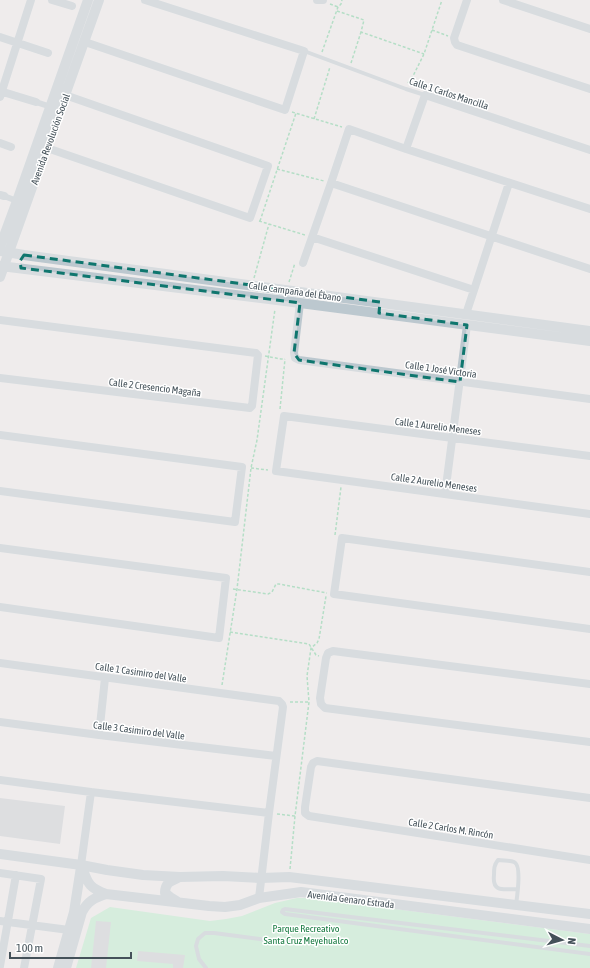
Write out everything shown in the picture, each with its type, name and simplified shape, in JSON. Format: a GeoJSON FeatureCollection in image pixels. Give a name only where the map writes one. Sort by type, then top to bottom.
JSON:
{"type":"FeatureCollection","features":[{"type":"Feature","properties":{"kind":"street"},"geometry":{"type":"LineString","coordinates":[[32,0],[1,93],[51,107]]}},
{"type":"Feature","properties":{"kind":"street"},"geometry":{"type":"LineString","coordinates":[[52,0],[85,10]]}},
{"type":"Feature","properties":{"kind":"street","name":"Avenida Revolución Social"},"geometry":{"type":"LineString","coordinates":[[0,277],[3,250],[18,201],[88,0]]}},
{"type":"Feature","properties":{"kind":"street","name":"Avenida Revolución Social"},"geometry":{"type":"LineString","coordinates":[[3,250],[47,148],[99,0]]}},
{"type":"Feature","properties":{"kind":"street"},"geometry":{"type":"LineString","coordinates":[[85,42],[285,110],[304,51],[145,0]]}},
{"type":"Feature","properties":{"kind":"street"},"geometry":{"type":"LineString","coordinates":[[318,0],[323,0]]}},
{"type":"Feature","properties":{"kind":"street"},"geometry":{"type":"LineString","coordinates":[[467,0],[456,42],[590,89]]}},
{"type":"Feature","properties":{"kind":"street"},"geometry":{"type":"LineString","coordinates":[[503,0],[590,29]]}},
{"type":"Feature","properties":{"kind":"street"},"geometry":{"type":"LineString","coordinates":[[0,36],[48,53]]}},
{"type":"Feature","properties":{"kind":"street"},"geometry":{"type":"LineString","coordinates":[[47,148],[250,218],[268,166],[65,95]]}},
{"type":"Feature","properties":{"kind":"street"},"geometry":{"type":"LineString","coordinates":[[406,149],[425,95]]}},
{"type":"Feature","properties":{"kind":"street","name":"Calle 1 Carlos Mancilla"},"geometry":{"type":"LineString","coordinates":[[425,95],[590,150]]}},
{"type":"Feature","properties":{"kind":"street"},"geometry":{"type":"LineString","coordinates":[[303,263],[350,129],[406,149],[590,209]]}},
{"type":"Feature","properties":{"kind":"street"},"geometry":{"type":"LineString","coordinates":[[0,143],[11,147]]}},
{"type":"Feature","properties":{"kind":"street"},"geometry":{"type":"LineString","coordinates":[[332,183],[590,269]]}},
{"type":"Feature","properties":{"kind":"street"},"geometry":{"type":"LineString","coordinates":[[466,314],[509,183]]}},
{"type":"Feature","properties":{"kind":"street"},"geometry":{"type":"LineString","coordinates":[[2,196],[18,201]]}},
{"type":"Feature","properties":{"kind":"street"},"geometry":{"type":"LineString","coordinates":[[312,237],[474,290]]}},
{"type":"Feature","properties":{"kind":"street","name":"Calle Campaña del Ébano"},"geometry":{"type":"LineString","coordinates":[[3,250],[24,255],[590,331]]}},
{"type":"Feature","properties":{"kind":"street"},"geometry":{"type":"LineString","coordinates":[[21,268],[20,261],[24,255]]}},
{"type":"Feature","properties":{"kind":"street","name":"Calle Campaña del Ébano"},"geometry":{"type":"LineString","coordinates":[[2,266],[590,341]]}},
{"type":"Feature","properties":{"kind":"street"},"geometry":{"type":"LineString","coordinates":[[379,313],[380,302]]}},
{"type":"Feature","properties":{"kind":"street"},"geometry":{"type":"LineString","coordinates":[[294,355],[300,303]]}},
{"type":"Feature","properties":{"kind":"street"},"geometry":{"type":"LineString","coordinates":[[0,320],[257,354]]}},
{"type":"Feature","properties":{"kind":"street"},"geometry":{"type":"LineString","coordinates":[[445,494],[467,325]]}},
{"type":"Feature","properties":{"kind":"street","name":"Calle 2 Cresencio Magaña"},"geometry":{"type":"LineString","coordinates":[[0,378],[250,408],[252,406],[257,354]]}},
{"type":"Feature","properties":{"kind":"street","name":"Calle 1 José Victoria"},"geometry":{"type":"LineString","coordinates":[[294,355],[299,360],[590,399]]}},
{"type":"Feature","properties":{"kind":"street"},"geometry":{"type":"LineString","coordinates":[[276,471],[284,416]]}},
{"type":"Feature","properties":{"kind":"street","name":"Calle 1 Aurelio Meneses"},"geometry":{"type":"LineString","coordinates":[[284,416],[590,456]]}},
{"type":"Feature","properties":{"kind":"street"},"geometry":{"type":"LineString","coordinates":[[0,435],[242,467],[235,522],[0,491]]}},
{"type":"Feature","properties":{"kind":"street","name":"Calle 2 Aurelio Meneses"},"geometry":{"type":"LineString","coordinates":[[276,471],[590,514]]}},
{"type":"Feature","properties":{"kind":"street"},"geometry":{"type":"LineString","coordinates":[[590,572],[342,538],[334,594],[590,629]]}},
{"type":"Feature","properties":{"kind":"street"},"geometry":{"type":"LineString","coordinates":[[0,548],[226,578],[220,634],[0,607]]}},
{"type":"Feature","properties":{"kind":"street"},"geometry":{"type":"LineString","coordinates":[[590,684],[333,651],[328,653],[326,658],[320,698],[321,704],[325,708],[590,742]]}},
{"type":"Feature","properties":{"kind":"street","name":"Calle 1 Casimiro del Valle"},"geometry":{"type":"LineString","coordinates":[[0,663],[281,702]]}},
{"type":"Feature","properties":{"kind":"street"},"geometry":{"type":"LineString","coordinates":[[99,735],[105,678]]}},
{"type":"Feature","properties":{"kind":"street"},"geometry":{"type":"LineString","coordinates":[[259,898],[283,708],[281,702]]}},
{"type":"Feature","properties":{"kind":"street","name":"Calle 3 Casimiro del Valle"},"geometry":{"type":"LineString","coordinates":[[0,722],[276,756]]}},
{"type":"Feature","properties":{"kind":"street","name":"Calle 2 Carlos M. Rincón"},"geometry":{"type":"LineString","coordinates":[[590,798],[317,761],[310,767],[305,807],[305,812],[309,816],[590,860]]}},
{"type":"Feature","properties":{"kind":"street"},"geometry":{"type":"LineString","coordinates":[[0,780],[269,813]]}},
{"type":"Feature","properties":{"kind":"street"},"geometry":{"type":"LineString","coordinates":[[58,968],[74,912],[91,792]]}},
{"type":"Feature","properties":{"kind":"street","name":"Avenida Genaro Estrada"},"geometry":{"type":"LineString","coordinates":[[0,854],[81,864],[107,870],[143,875],[180,877],[289,877],[590,913]]}},
{"type":"Feature","properties":{"kind":"street","name":"Avenida Genaro Estrada"},"geometry":{"type":"LineString","coordinates":[[81,864],[87,880],[92,887],[96,891],[106,894],[225,907],[240,905],[259,898],[301,892],[590,929]]}},
{"type":"Feature","properties":{"kind":"street"},"geometry":{"type":"LineString","coordinates":[[0,873],[41,879],[24,968]]}},
{"type":"Feature","properties":{"kind":"street"},"geometry":{"type":"LineString","coordinates":[[0,966],[4,922],[16,875]]}},
{"type":"Feature","properties":{"kind":"street"},"geometry":{"type":"LineString","coordinates":[[180,877],[169,881],[165,888],[165,893],[180,903]]}},
{"type":"Feature","properties":{"kind":"street"},"geometry":{"type":"LineString","coordinates":[[66,968],[82,912],[90,902],[106,894]]}},
{"type":"Feature","properties":{"kind":"street"},"geometry":{"type":"LineString","coordinates":[[4,922],[69,930]]}},
{"type":"Feature","properties":{"kind":"lane","name":"Calle 1 Carlos Mancilla"},"geometry":{"type":"LineString","coordinates":[[304,51],[425,95]]}},
{"type":"Feature","properties":{"kind":"lane"},"geometry":{"type":"LineString","coordinates":[[516,904],[519,871],[518,865],[515,862],[498,860],[495,864],[493,883],[495,887],[500,889],[517,889]]}},
{"type":"Feature","properties":{"kind":"lane"},"geometry":{"type":"LineString","coordinates":[[590,946],[285,908],[282,912],[285,914],[312,918],[590,954]]}},
{"type":"Feature","properties":{"kind":"lane"},"geometry":{"type":"LineString","coordinates":[[206,968],[199,959],[196,946],[198,939],[205,934],[214,933],[290,944]]}},
{"type":"Feature","properties":{"kind":"path"},"geometry":{"type":"LineString","coordinates":[[320,57],[338,7],[342,0]]}},
{"type":"Feature","properties":{"kind":"path"},"geometry":{"type":"LineString","coordinates":[[406,89],[408,82],[413,76],[424,54],[442,0]]}},
{"type":"Feature","properties":{"kind":"path"},"geometry":{"type":"LineString","coordinates":[[337,11],[364,20],[350,68]]}},
{"type":"Feature","properties":{"kind":"path"},"geometry":{"type":"LineString","coordinates":[[432,30],[456,42]]}},
{"type":"Feature","properties":{"kind":"path"},"geometry":{"type":"LineString","coordinates":[[361,32],[424,54]]}},
{"type":"Feature","properties":{"kind":"path"},"geometry":{"type":"LineString","coordinates":[[314,118],[332,62]]}},
{"type":"Feature","properties":{"kind":"path"},"geometry":{"type":"LineString","coordinates":[[285,110],[350,129]]}},
{"type":"Feature","properties":{"kind":"path"},"geometry":{"type":"LineString","coordinates":[[260,221],[296,113]]}},
{"type":"Feature","properties":{"kind":"path"},"geometry":{"type":"LineString","coordinates":[[268,166],[332,183]]}},
{"type":"Feature","properties":{"kind":"path"},"geometry":{"type":"LineString","coordinates":[[250,218],[312,237]]}},
{"type":"Feature","properties":{"kind":"path"},"geometry":{"type":"LineString","coordinates":[[252,285],[269,224]]}},
{"type":"Feature","properties":{"kind":"path"},"geometry":{"type":"LineString","coordinates":[[221,693],[237,589],[251,468],[257,440],[276,300]]}},
{"type":"Feature","properties":{"kind":"path"},"geometry":{"type":"LineString","coordinates":[[257,354],[281,359],[294,355]]}},
{"type":"Feature","properties":{"kind":"path"},"geometry":{"type":"LineString","coordinates":[[284,416],[279,412],[285,359]]}},
{"type":"Feature","properties":{"kind":"path"},"geometry":{"type":"LineString","coordinates":[[242,467],[276,471]]}},
{"type":"Feature","properties":{"kind":"path"},"geometry":{"type":"LineString","coordinates":[[225,588],[268,594],[272,592],[276,584],[279,584],[334,594]]}},
{"type":"Feature","properties":{"kind":"path"},"geometry":{"type":"LineString","coordinates":[[220,634],[230,632],[309,644],[316,655],[326,658]]}},
{"type":"Feature","properties":{"kind":"path"},"geometry":{"type":"LineString","coordinates":[[289,877],[309,702],[308,676],[311,648]]}},
{"type":"Feature","properties":{"kind":"path"},"geometry":{"type":"LineString","coordinates":[[281,702],[309,702]]}},
{"type":"Feature","properties":{"kind":"path"},"geometry":{"type":"LineString","coordinates":[[269,813],[295,816]]}},
{"type":"Feature","properties":{"kind":"highlighted area"},"geometry":{"type":"Polygon","coordinates":[[[24,255],[380,302],[379,313],[467,325],[460,382],[299,360],[294,353],[300,303],[21,268],[20,261],[24,255]]]}},
{"type":"Feature","properties":{"kind":"green space","name":"Parque Recreativo Santa Cruz Meyehualco"},"geometry":{"type":"Polygon","coordinates":[[[297,898],[309,898],[590,934],[590,968],[76,968],[91,918],[110,907],[210,921],[242,916],[275,903],[297,898]]]}},
{"type":"Feature","properties":{"kind":"building"},"geometry":{"type":"Polygon","coordinates":[[[0,798],[65,806],[60,844],[0,836],[0,798]]]}},
{"type":"Feature","properties":{"kind":"building"},"geometry":{"type":"Polygon","coordinates":[[[96,921],[111,922],[106,968],[91,968],[96,921]]]}},
{"type":"Feature","properties":{"kind":"building"},"geometry":{"type":"Polygon","coordinates":[[[138,951],[185,955],[183,968],[173,968],[173,964],[137,961],[138,951]]]}}]}
